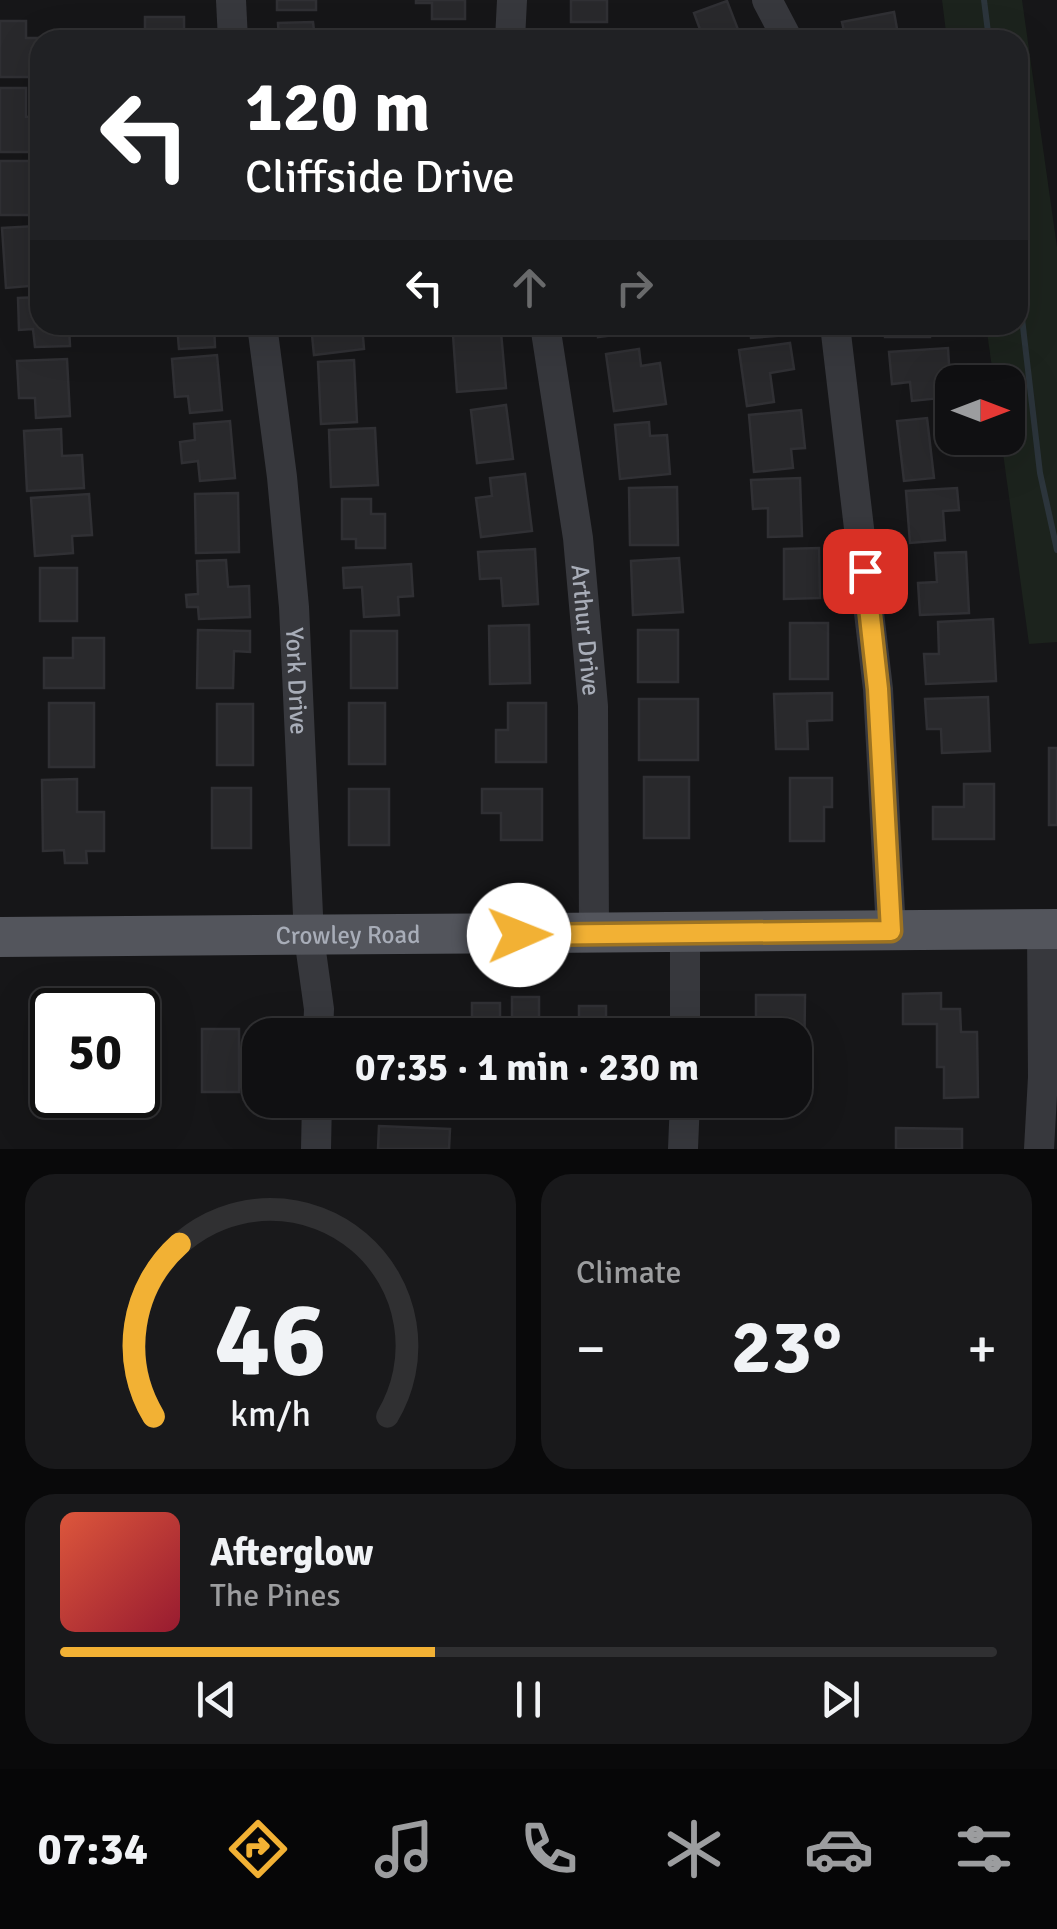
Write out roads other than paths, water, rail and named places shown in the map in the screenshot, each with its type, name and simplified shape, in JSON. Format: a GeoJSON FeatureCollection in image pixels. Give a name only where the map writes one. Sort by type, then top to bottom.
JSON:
{"type":"FeatureCollection","features":[{"type":"Feature","properties":{"kind":"main road","name":"Crowley Road"},"geometry":{"type":"LineString","coordinates":[[0,937],[1050,930]]}},
{"type":"Feature","properties":{"kind":"street"},"geometry":{"type":"LineString","coordinates":[[231,0],[232,30]]}},
{"type":"Feature","properties":{"kind":"street"},"geometry":{"type":"LineString","coordinates":[[510,30],[512,0]]}},
{"type":"Feature","properties":{"kind":"street"},"geometry":{"type":"LineString","coordinates":[[767,0],[783,30]]}},
{"type":"Feature","properties":{"kind":"street","name":"York Drive"},"geometry":{"type":"LineString","coordinates":[[263,335],[294,607],[309,937],[319,1018]]}},
{"type":"Feature","properties":{"kind":"street","name":"Arthur Drive"},"geometry":{"type":"LineString","coordinates":[[547,335],[578,538],[593,706],[594,934]]}},
{"type":"Feature","properties":{"kind":"street"},"geometry":{"type":"LineString","coordinates":[[836,335],[878,689],[891,931]]}},
{"type":"Feature","properties":{"kind":"street"},"geometry":{"type":"LineString","coordinates":[[1039,1149],[1050,930]]}},
{"type":"Feature","properties":{"kind":"street"},"geometry":{"type":"LineString","coordinates":[[686,934],[686,1018]]}},
{"type":"Feature","properties":{"kind":"street"},"geometry":{"type":"LineString","coordinates":[[316,1149],[317,1118]]}},
{"type":"Feature","properties":{"kind":"street"},"geometry":{"type":"LineString","coordinates":[[684,1149],[685,1118]]}},
{"type":"Feature","properties":{"kind":"waterway"},"geometry":{"type":"LineString","coordinates":[[984,0],[988,30]]}},
{"type":"Feature","properties":{"kind":"waterway"},"geometry":{"type":"LineString","coordinates":[[1024,335],[1040,473],[1057,550]]}}]}
